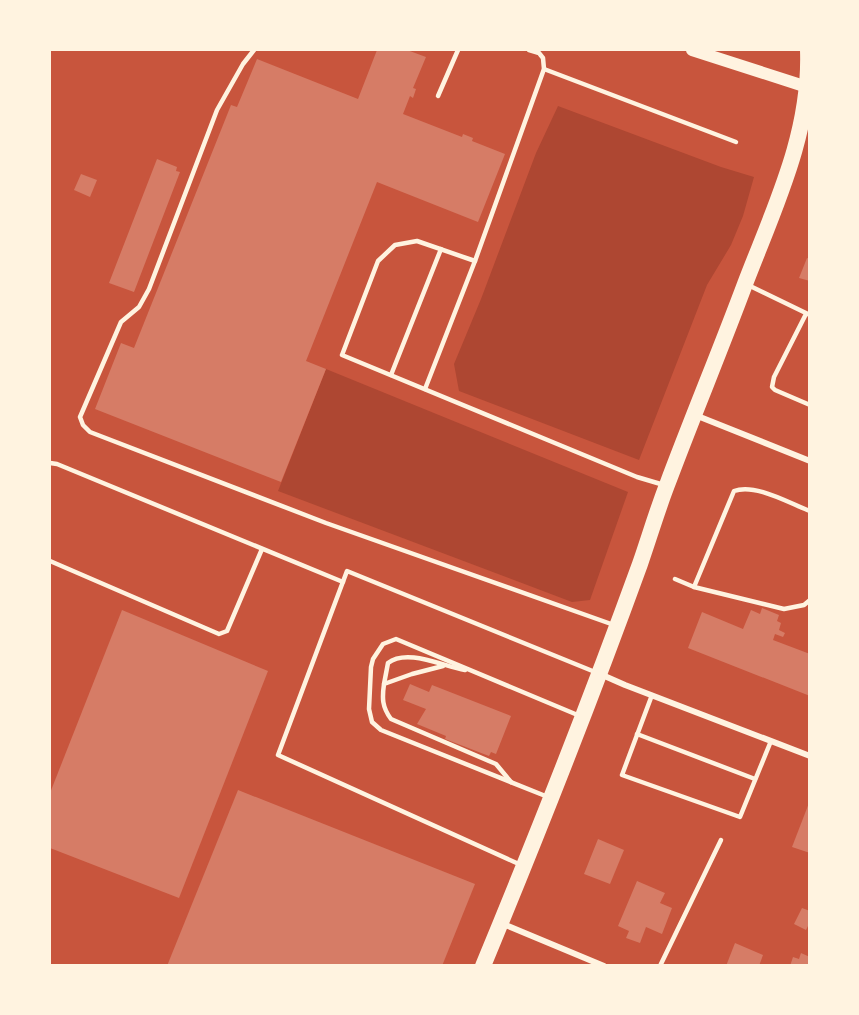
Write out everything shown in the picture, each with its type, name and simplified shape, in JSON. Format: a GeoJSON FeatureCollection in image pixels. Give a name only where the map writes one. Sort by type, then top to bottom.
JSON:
{"type":"FeatureCollection","features":[{"type":"Feature","properties":{"kind":"highway"},"geometry":{"type":"LineString","coordinates":[[483,966],[583,717],[667,485],[771,223],[790,169],[808,88],[808,53]]}},
{"type":"Feature","properties":{"kind":"main road"},"geometry":{"type":"LineString","coordinates":[[692,50],[808,88]]}},
{"type":"Feature","properties":{"kind":"street"},"geometry":{"type":"LineString","coordinates":[[694,415],[810,461]]}},
{"type":"Feature","properties":{"kind":"street"},"geometry":{"type":"LineString","coordinates":[[599,674],[810,756]]}},
{"type":"Feature","properties":{"kind":"street"},"geometry":{"type":"LineString","coordinates":[[500,923],[604,966]]}},
{"type":"Feature","properties":{"kind":"lane"},"geometry":{"type":"LineString","coordinates":[[254,50],[243,64],[217,110],[149,289],[140,307],[121,322],[80,417],[82,425],[90,432],[326,523],[617,626]]}},
{"type":"Feature","properties":{"kind":"lane"},"geometry":{"type":"LineString","coordinates":[[438,96],[458,50]]}},
{"type":"Feature","properties":{"kind":"lane"},"geometry":{"type":"LineString","coordinates":[[425,389],[475,261],[544,69],[543,58],[539,52],[529,50]]}},
{"type":"Feature","properties":{"kind":"lane"},"geometry":{"type":"LineString","coordinates":[[544,69],[736,142]]}},
{"type":"Feature","properties":{"kind":"lane"},"geometry":{"type":"LineString","coordinates":[[475,261],[417,241],[395,245],[378,261],[342,355],[637,477],[667,485]]}},
{"type":"Feature","properties":{"kind":"lane"},"geometry":{"type":"LineString","coordinates":[[391,375],[441,249]]}},
{"type":"Feature","properties":{"kind":"lane"},"geometry":{"type":"LineString","coordinates":[[745,284],[808,314],[774,377],[772,387],[810,405]]}},
{"type":"Feature","properties":{"kind":"lane"},"geometry":{"type":"LineString","coordinates":[[50,463],[343,582]]}},
{"type":"Feature","properties":{"kind":"lane"},"geometry":{"type":"LineString","coordinates":[[694,587],[734,491],[742,488],[768,494],[810,511]]}},
{"type":"Feature","properties":{"kind":"lane"},"geometry":{"type":"LineString","coordinates":[[50,561],[219,634],[227,631],[262,549]]}},
{"type":"Feature","properties":{"kind":"lane"},"geometry":{"type":"LineString","coordinates":[[523,866],[278,755],[347,571],[599,674]]}},
{"type":"Feature","properties":{"kind":"lane"},"geometry":{"type":"LineString","coordinates":[[675,579],[694,587],[784,609],[804,605],[810,600]]}},
{"type":"Feature","properties":{"kind":"lane"},"geometry":{"type":"LineString","coordinates":[[550,798],[381,730],[372,722],[369,709],[371,667],[376,653],[383,644],[396,639],[583,717]]}},
{"type":"Feature","properties":{"kind":"lane"},"geometry":{"type":"LineString","coordinates":[[476,673],[411,657],[390,660],[386,667],[382,703],[391,719],[496,764],[513,783]]}},
{"type":"Feature","properties":{"kind":"lane"},"geometry":{"type":"LineString","coordinates":[[384,684],[443,666]]}},
{"type":"Feature","properties":{"kind":"lane"},"geometry":{"type":"LineString","coordinates":[[652,695],[622,775],[740,817],[771,741]]}},
{"type":"Feature","properties":{"kind":"lane"},"geometry":{"type":"LineString","coordinates":[[637,734],[755,779]]}},
{"type":"Feature","properties":{"kind":"lane"},"geometry":{"type":"LineString","coordinates":[[660,966],[721,840]]}},
{"type":"Feature","properties":{"kind":"shaded area"},"geometry":{"type":"Polygon","coordinates":[[[558,106],[721,167],[754,177],[743,216],[731,245],[707,285],[639,460],[459,391],[454,364],[536,153],[558,106]]]}},
{"type":"Feature","properties":{"kind":"shaded area"},"geometry":{"type":"Polygon","coordinates":[[[326,369],[628,492],[590,600],[572,602],[278,491],[326,369]]]}},
{"type":"Feature","properties":{"kind":"building"},"geometry":{"type":"Polygon","coordinates":[[[377,50],[407,50],[426,57],[413,88],[416,89],[413,98],[410,96],[403,114],[462,137],[463,134],[473,138],[472,141],[505,154],[478,222],[377,182],[306,361],[326,369],[281,482],[95,409],[121,343],[134,348],[231,105],[237,107],[257,59],[358,99],[377,50]]]}},
{"type":"Feature","properties":{"kind":"building"},"geometry":{"type":"Polygon","coordinates":[[[157,159],[177,167],[176,171],[180,172],[134,292],[109,283],[157,159]]]}},
{"type":"Feature","properties":{"kind":"building"},"geometry":{"type":"Polygon","coordinates":[[[81,174],[97,180],[90,197],[74,190],[81,174]]]}},
{"type":"Feature","properties":{"kind":"building"},"geometry":{"type":"Polygon","coordinates":[[[807,258],[810,259],[810,281],[799,278],[807,258]]]}},
{"type":"Feature","properties":{"kind":"building"},"geometry":{"type":"Polygon","coordinates":[[[762,608],[779,615],[777,621],[781,623],[779,630],[785,633],[783,637],[775,634],[773,640],[810,654],[810,696],[688,648],[702,612],[743,629],[751,610],[760,614],[762,608]]]}},
{"type":"Feature","properties":{"kind":"building"},"geometry":{"type":"Polygon","coordinates":[[[122,610],[268,671],[179,898],[50,848],[50,793],[122,610]]]}},
{"type":"Feature","properties":{"kind":"building"},"geometry":{"type":"Polygon","coordinates":[[[410,684],[429,692],[432,685],[511,716],[496,754],[491,752],[489,756],[445,739],[446,736],[417,724],[426,709],[403,700],[410,684]]]}},
{"type":"Feature","properties":{"kind":"building"},"geometry":{"type":"Polygon","coordinates":[[[238,790],[475,884],[442,966],[167,966],[238,790]]]}},
{"type":"Feature","properties":{"kind":"building"},"geometry":{"type":"Polygon","coordinates":[[[810,803],[810,853],[792,847],[810,803]]]}},
{"type":"Feature","properties":{"kind":"building"},"geometry":{"type":"Polygon","coordinates":[[[598,839],[624,850],[610,884],[584,874],[598,839]]]}},
{"type":"Feature","properties":{"kind":"building"},"geometry":{"type":"Polygon","coordinates":[[[637,881],[665,893],[660,903],[672,908],[662,934],[646,927],[640,943],[626,938],[629,931],[618,926],[637,881]]]}},
{"type":"Feature","properties":{"kind":"building"},"geometry":{"type":"Polygon","coordinates":[[[802,908],[810,911],[810,922],[806,930],[794,924],[802,908]]]}},
{"type":"Feature","properties":{"kind":"building"},"geometry":{"type":"Polygon","coordinates":[[[735,943],[763,955],[759,966],[726,966],[735,943]]]}},
{"type":"Feature","properties":{"kind":"building"},"geometry":{"type":"Polygon","coordinates":[[[801,953],[810,957],[809,966],[790,966],[793,957],[799,959],[801,953]]]}}]}
